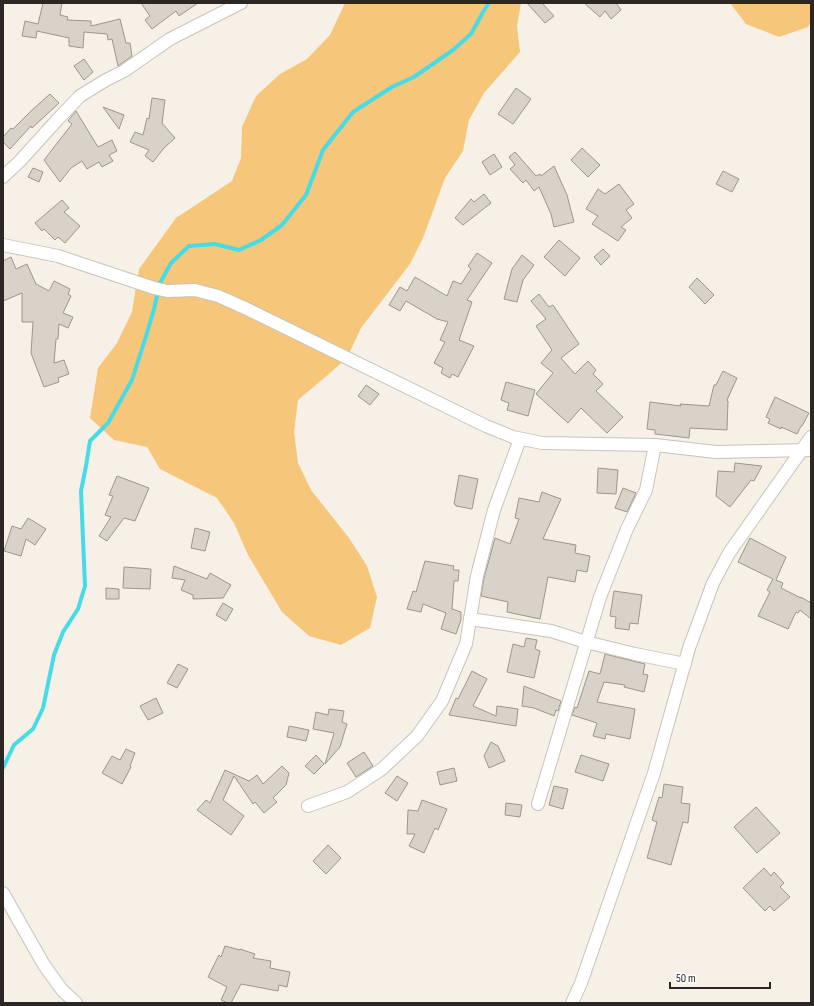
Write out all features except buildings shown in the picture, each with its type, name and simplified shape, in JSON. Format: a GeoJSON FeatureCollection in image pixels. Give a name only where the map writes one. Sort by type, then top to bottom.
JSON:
{"type":"FeatureCollection","features":[{"type":"Feature","properties":{"kind":"street"},"geometry":{"type":"LineString","coordinates":[[3,178],[80,96],[124,71],[170,40],[241,3]]}},
{"type":"Feature","properties":{"kind":"street"},"geometry":{"type":"LineString","coordinates":[[3,246],[58,256],[154,288],[167,290],[195,290],[218,296],[486,426],[520,439],[542,442],[655,445],[716,452],[806,450]]}},
{"type":"Feature","properties":{"kind":"street"},"geometry":{"type":"LineString","coordinates":[[572,1003],[581,983],[654,772],[685,664],[713,583],[729,553],[806,450],[811,437]]}},
{"type":"Feature","properties":{"kind":"street"},"geometry":{"type":"LineString","coordinates":[[308,806],[347,792],[382,769],[417,736],[442,701],[466,644],[477,576],[494,510],[520,439]]}},
{"type":"Feature","properties":{"kind":"street"},"geometry":{"type":"LineString","coordinates":[[538,804],[600,597],[627,529],[646,490],[655,445]]}},
{"type":"Feature","properties":{"kind":"street"},"geometry":{"type":"LineString","coordinates":[[470,619],[551,631],[586,642],[685,664]]}},
{"type":"Feature","properties":{"kind":"street"},"geometry":{"type":"LineString","coordinates":[[3,893],[44,965],[62,990],[76,1003]]}},
{"type":"Feature","properties":{"kind":"shaded area"},"geometry":{"type":"Polygon","coordinates":[[[345,3],[521,3],[517,26],[520,52],[484,93],[469,120],[463,151],[445,178],[423,238],[410,264],[361,328],[347,358],[298,400],[294,432],[298,463],[311,490],[349,538],[367,566],[377,597],[370,628],[341,645],[309,636],[282,612],[248,555],[234,523],[217,498],[160,469],[147,447],[114,440],[90,418],[98,368],[117,343],[132,312],[139,269],[176,218],[232,181],[241,158],[242,127],[256,96],[280,74],[307,59],[330,35],[345,3]]]}},
{"type":"Feature","properties":{"kind":"shaded area"},"geometry":{"type":"Polygon","coordinates":[[[730,3],[811,3],[811,22],[808,27],[779,37],[746,24],[730,3]]]}},
{"type":"Feature","properties":{"kind":"waterway"},"geometry":{"type":"LineString","coordinates":[[3,768],[14,745],[33,729],[43,708],[54,655],[63,632],[78,609],[85,586],[81,491],[90,441],[108,423],[132,380],[154,309],[160,283],[171,263],[189,246],[215,244],[239,250],[261,240],[282,225],[306,195],[323,150],[353,112],[392,87],[414,77],[453,50],[471,34],[489,3]]}}]}
